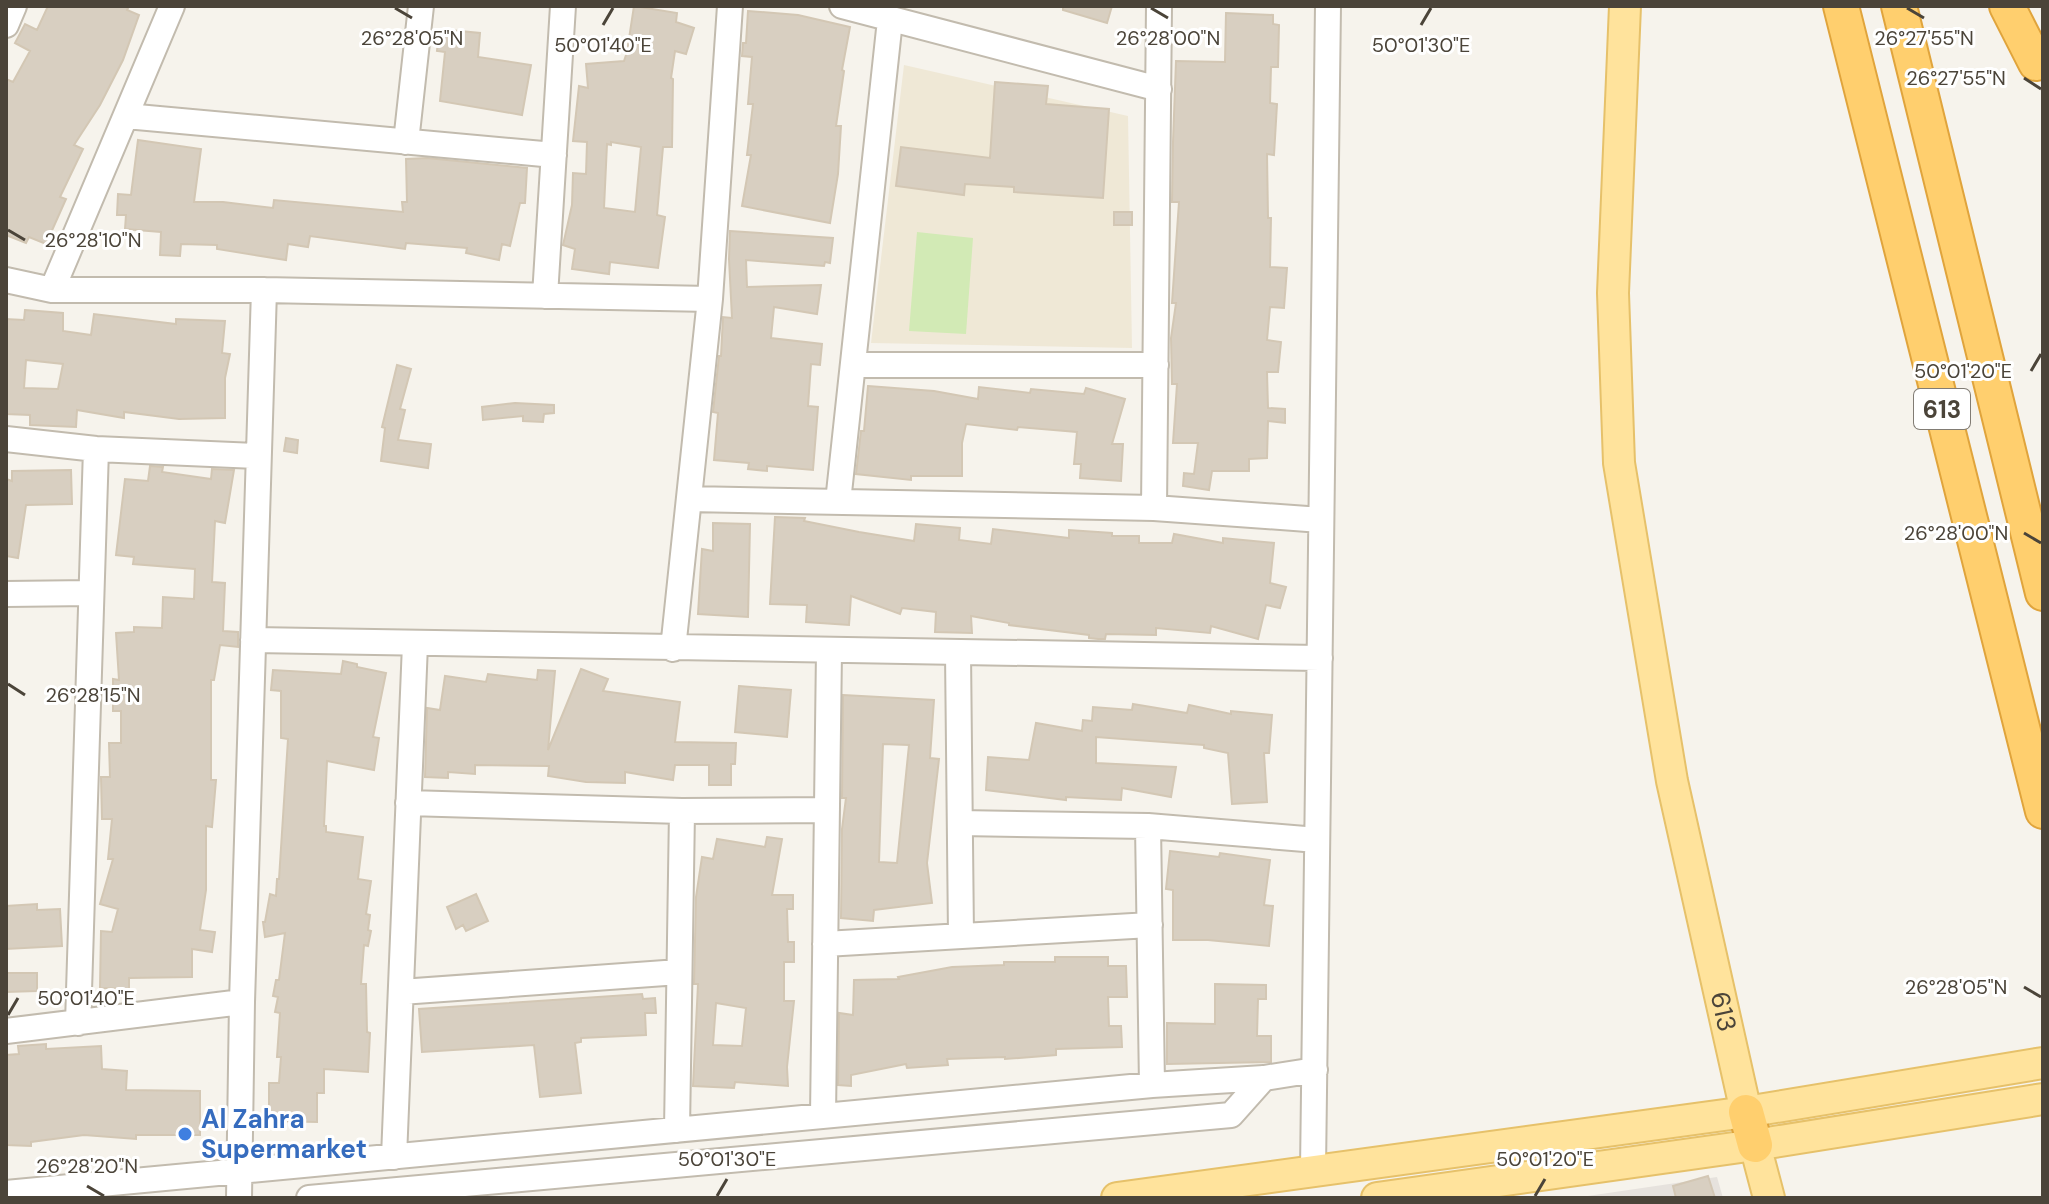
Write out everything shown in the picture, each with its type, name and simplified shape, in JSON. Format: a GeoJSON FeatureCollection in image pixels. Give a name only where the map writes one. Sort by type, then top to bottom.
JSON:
{"type":"FeatureCollection","features":[{"type":"Feature","properties":{"kind":"highway","name":"613"},"geometry":{"type":"LineString","coordinates":[[1841,6],[2043,811]]}},
{"type":"Feature","properties":{"kind":"highway","name":"613"},"geometry":{"type":"LineString","coordinates":[[1899,6],[2043,593]]}},
{"type":"Feature","properties":{"kind":"highway"},"geometry":{"type":"LineString","coordinates":[[2009,6],[2040,69]]}},
{"type":"Feature","properties":{"kind":"highway"},"geometry":{"type":"LineString","coordinates":[[1746,1112],[1755,1145]]}},
{"type":"Feature","properties":{"kind":"main road","name":"613"},"geometry":{"type":"LineString","coordinates":[[1625,6],[1613,293],[1619,463],[1672,781],[1746,1112]]}},
{"type":"Feature","properties":{"kind":"main road"},"geometry":{"type":"LineString","coordinates":[[1117,1198],[1746,1112],[2043,1063]]}},
{"type":"Feature","properties":{"kind":"main road"},"geometry":{"type":"LineString","coordinates":[[1377,1198],[1755,1145],[2043,1099]]}},
{"type":"Feature","properties":{"kind":"main road"},"geometry":{"type":"LineString","coordinates":[[1755,1145],[1769,1198]]}},
{"type":"Feature","properties":{"kind":"street"},"geometry":{"type":"LineString","coordinates":[[6,25],[14,6]]}},
{"type":"Feature","properties":{"kind":"street"},"geometry":{"type":"LineString","coordinates":[[52,290],[172,6]]}},
{"type":"Feature","properties":{"kind":"street"},"geometry":{"type":"LineString","coordinates":[[406,142],[421,6]]}},
{"type":"Feature","properties":{"kind":"street"},"geometry":{"type":"LineString","coordinates":[[545,296],[563,6]]}},
{"type":"Feature","properties":{"kind":"street"},"geometry":{"type":"LineString","coordinates":[[673,649],[710,299],[730,6]]}},
{"type":"Feature","properties":{"kind":"street"},"geometry":{"type":"LineString","coordinates":[[842,6],[1159,89]]}},
{"type":"Feature","properties":{"kind":"street"},"geometry":{"type":"LineString","coordinates":[[1154,508],[1159,6]]}},
{"type":"Feature","properties":{"kind":"street"},"geometry":{"type":"LineString","coordinates":[[1313,1169],[1328,6]]}},
{"type":"Feature","properties":{"kind":"street"},"geometry":{"type":"LineString","coordinates":[[838,502],[890,20]]}},
{"type":"Feature","properties":{"kind":"street"},"geometry":{"type":"LineString","coordinates":[[126,116],[554,155]]}},
{"type":"Feature","properties":{"kind":"street"},"geometry":{"type":"LineString","coordinates":[[6,280],[52,290],[264,290],[710,299]]}},
{"type":"Feature","properties":{"kind":"street"},"geometry":{"type":"LineString","coordinates":[[239,1198],[237,1172],[264,290]]}},
{"type":"Feature","properties":{"kind":"street"},"geometry":{"type":"LineString","coordinates":[[853,365],[1156,365]]}},
{"type":"Feature","properties":{"kind":"street"},"geometry":{"type":"LineString","coordinates":[[6,439],[96,449],[258,456]]}},
{"type":"Feature","properties":{"kind":"street"},"geometry":{"type":"LineString","coordinates":[[78,1023],[96,449]]}},
{"type":"Feature","properties":{"kind":"street"},"geometry":{"type":"LineString","coordinates":[[689,499],[1154,508],[1321,520]]}},
{"type":"Feature","properties":{"kind":"street"},"geometry":{"type":"LineString","coordinates":[[6,594],[90,593]]}},
{"type":"Feature","properties":{"kind":"street"},"geometry":{"type":"LineString","coordinates":[[253,640],[1320,658]]}},
{"type":"Feature","properties":{"kind":"street"},"geometry":{"type":"LineString","coordinates":[[394,1157],[415,644]]}},
{"type":"Feature","properties":{"kind":"street"},"geometry":{"type":"LineString","coordinates":[[823,1116],[829,651]]}},
{"type":"Feature","properties":{"kind":"street"},"geometry":{"type":"LineString","coordinates":[[958,653],[961,936]]}},
{"type":"Feature","properties":{"kind":"street"},"geometry":{"type":"LineString","coordinates":[[408,803],[682,811],[827,810]]}},
{"type":"Feature","properties":{"kind":"street"},"geometry":{"type":"LineString","coordinates":[[677,1130],[682,811]]}},
{"type":"Feature","properties":{"kind":"street"},"geometry":{"type":"LineString","coordinates":[[960,823],[1148,826],[1317,840]]}},
{"type":"Feature","properties":{"kind":"street"},"geometry":{"type":"LineString","coordinates":[[1148,826],[1152,1085]]}},
{"type":"Feature","properties":{"kind":"street"},"geometry":{"type":"LineString","coordinates":[[825,944],[1150,925]]}},
{"type":"Feature","properties":{"kind":"street"},"geometry":{"type":"LineString","coordinates":[[401,992],[679,972]]}},
{"type":"Feature","properties":{"kind":"street"},"geometry":{"type":"LineString","coordinates":[[6,1031],[242,1002]]}},
{"type":"Feature","properties":{"kind":"street"},"geometry":{"type":"LineString","coordinates":[[6,1193],[1152,1085],[1264,1078],[1315,1070]]}},
{"type":"Feature","properties":{"kind":"street"},"geometry":{"type":"LineString","coordinates":[[309,1198],[1231,1115],[1264,1078]]}},
{"type":"Feature","properties":{"kind":"shaded area"},"geometry":{"type":"Polygon","coordinates":[[[904,65],[1128,116],[1132,348],[871,343],[904,65]]]}},
{"type":"Feature","properties":{"kind":"shaded area"},"geometry":{"type":"Polygon","coordinates":[[[1717,1177],[1723,1198],[1574,1198],[1717,1177]]]}},
{"type":"Feature","properties":{"kind":"green space"},"geometry":{"type":"Polygon","coordinates":[[[917,232],[973,238],[966,334],[909,331],[917,232]]]}},
{"type":"Feature","properties":{"kind":"building"},"geometry":{"type":"Polygon","coordinates":[[[48,6],[129,6],[127,10],[139,15],[123,60],[100,105],[74,145],[83,149],[60,197],[66,199],[46,244],[29,237],[26,243],[6,235],[6,79],[13,82],[30,51],[15,43],[25,24],[37,30],[48,6]]]}},
{"type":"Feature","properties":{"kind":"building"},"geometry":{"type":"Polygon","coordinates":[[[634,6],[677,13],[676,22],[694,28],[686,54],[675,51],[671,78],[672,147],[663,147],[657,215],[665,217],[658,268],[610,262],[609,274],[572,269],[575,249],[563,245],[572,205],[573,173],[586,174],[587,142],[573,141],[579,86],[588,88],[586,64],[624,61],[634,6]],[[607,144],[604,208],[635,212],[641,147],[607,144]]]}},
{"type":"Feature","properties":{"kind":"building"},"geometry":{"type":"Polygon","coordinates":[[[1063,6],[1112,6],[1107,23],[1063,10],[1063,6]]]}},
{"type":"Feature","properties":{"kind":"building"},"geometry":{"type":"Polygon","coordinates":[[[748,11],[798,15],[850,27],[836,126],[841,126],[838,174],[830,223],[742,206],[751,155],[747,155],[753,104],[748,104],[752,57],[742,56],[748,11]]]}},
{"type":"Feature","properties":{"kind":"building"},"geometry":{"type":"Polygon","coordinates":[[[1226,13],[1273,15],[1273,24],[1279,25],[1278,67],[1271,67],[1270,103],[1277,104],[1274,155],[1267,154],[1268,218],[1271,218],[1270,267],[1287,268],[1284,308],[1270,307],[1267,340],[1281,342],[1278,372],[1267,372],[1268,408],[1285,409],[1285,423],[1268,421],[1267,458],[1249,459],[1249,471],[1212,471],[1209,490],[1183,486],[1184,473],[1194,474],[1198,443],[1173,443],[1177,384],[1172,384],[1171,338],[1176,303],[1172,303],[1179,202],[1172,202],[1173,142],[1176,61],[1225,62],[1226,13]]]}},
{"type":"Feature","properties":{"kind":"building"},"geometry":{"type":"Polygon","coordinates":[[[439,29],[480,33],[478,57],[531,65],[522,115],[440,101],[445,52],[437,51],[439,29]]]}},
{"type":"Feature","properties":{"kind":"building"},"geometry":{"type":"Polygon","coordinates":[[[995,82],[1048,86],[1046,104],[1109,109],[1103,198],[1014,192],[1014,187],[965,184],[964,195],[896,186],[901,147],[990,158],[995,82]]]}},
{"type":"Feature","properties":{"kind":"building"},"geometry":{"type":"Polygon","coordinates":[[[138,140],[201,149],[194,202],[273,208],[274,200],[403,212],[402,202],[407,202],[406,159],[427,158],[527,168],[525,203],[520,203],[510,246],[502,244],[499,260],[466,253],[467,248],[406,243],[405,249],[310,236],[308,247],[288,244],[286,260],[217,249],[217,245],[181,244],[180,256],[160,255],[161,232],[125,229],[126,215],[117,215],[118,194],[131,195],[138,140]]]}},
{"type":"Feature","properties":{"kind":"building"},"geometry":{"type":"Polygon","coordinates":[[[1114,212],[1132,212],[1132,225],[1114,225],[1114,212]]]}},
{"type":"Feature","properties":{"kind":"building"},"geometry":{"type":"Polygon","coordinates":[[[730,231],[833,238],[830,263],[825,262],[824,266],[746,260],[747,287],[821,285],[817,314],[774,307],[771,338],[822,344],[820,365],[811,364],[808,406],[818,407],[813,470],[767,466],[767,471],[748,469],[749,463],[714,460],[718,413],[713,412],[723,317],[732,318],[730,231]]]}},
{"type":"Feature","properties":{"kind":"building"},"geometry":{"type":"Polygon","coordinates":[[[25,310],[63,313],[63,331],[91,335],[94,314],[176,324],[176,319],[225,321],[222,353],[230,354],[225,378],[225,418],[179,419],[124,412],[124,418],[77,410],[76,427],[30,425],[30,415],[6,414],[6,319],[24,320],[25,310]],[[26,360],[24,388],[58,389],[63,364],[26,360]]]}},
{"type":"Feature","properties":{"kind":"building"},"geometry":{"type":"Polygon","coordinates":[[[397,365],[411,369],[400,409],[405,410],[398,440],[431,444],[428,468],[381,461],[385,428],[382,427],[397,365]]]}},
{"type":"Feature","properties":{"kind":"building"},"geometry":{"type":"Polygon","coordinates":[[[868,386],[934,391],[978,399],[979,387],[1030,393],[1031,389],[1084,394],[1086,388],[1125,399],[1112,444],[1123,444],[1121,481],[1080,478],[1081,464],[1074,464],[1077,432],[966,424],[962,443],[962,476],[911,476],[911,480],[856,474],[868,386]]]}},
{"type":"Feature","properties":{"kind":"building"},"geometry":{"type":"Polygon","coordinates":[[[515,403],[554,405],[554,413],[544,414],[543,422],[523,421],[523,416],[483,420],[482,407],[515,403]]]}},
{"type":"Feature","properties":{"kind":"building"},"geometry":{"type":"Polygon","coordinates":[[[286,438],[298,440],[297,453],[284,451],[286,438]]]}},
{"type":"Feature","properties":{"kind":"building"},"geometry":{"type":"Polygon","coordinates":[[[150,466],[163,467],[162,472],[211,479],[212,469],[234,470],[225,523],[215,521],[212,582],[225,583],[223,631],[238,632],[238,647],[220,645],[214,680],[211,680],[211,780],[216,780],[212,827],[206,826],[206,890],[200,930],[215,932],[212,952],[192,949],[192,977],[129,978],[129,989],[100,988],[101,931],[112,932],[118,909],[100,904],[113,859],[108,859],[112,819],[102,819],[101,777],[110,777],[109,743],[121,743],[121,711],[113,711],[113,679],[119,680],[116,633],[134,632],[134,627],[162,628],[163,597],[194,599],[195,569],[133,564],[134,557],[116,555],[125,479],[148,481],[150,466]]]}},
{"type":"Feature","properties":{"kind":"building"},"geometry":{"type":"Polygon","coordinates":[[[71,470],[72,504],[26,505],[18,558],[6,556],[6,479],[12,481],[12,471],[71,470]]]}},
{"type":"Feature","properties":{"kind":"building"},"geometry":{"type":"Polygon","coordinates":[[[775,517],[805,518],[804,521],[914,541],[916,524],[960,528],[959,540],[991,544],[993,529],[1069,538],[1069,530],[1112,533],[1112,536],[1139,536],[1139,543],[1172,543],[1174,534],[1223,543],[1223,538],[1274,543],[1270,583],[1286,587],[1280,608],[1266,605],[1258,639],[1211,626],[1210,633],[1156,628],[1156,635],[1106,634],[1105,639],[1098,639],[971,616],[972,633],[935,632],[936,612],[902,608],[900,614],[851,596],[849,625],[806,622],[807,605],[770,604],[775,517]]]}},
{"type":"Feature","properties":{"kind":"building"},"geometry":{"type":"Polygon","coordinates":[[[713,523],[750,524],[748,617],[698,614],[702,549],[713,551],[713,523]]]}},
{"type":"Feature","properties":{"kind":"building"},"geometry":{"type":"Polygon","coordinates":[[[343,661],[386,673],[373,737],[379,738],[374,770],[327,761],[324,826],[326,832],[363,837],[358,879],[371,881],[366,914],[370,915],[368,930],[371,931],[368,946],[364,945],[361,984],[366,984],[367,1032],[370,1033],[368,1072],[324,1069],[324,1093],[317,1093],[317,1122],[269,1121],[269,1083],[279,1083],[280,1013],[275,1012],[278,997],[273,996],[276,980],[279,980],[285,933],[265,937],[263,922],[270,894],[276,896],[279,879],[288,739],[281,738],[281,691],[271,690],[273,670],[341,674],[343,661]]]}},
{"type":"Feature","properties":{"kind":"building"},"geometry":{"type":"Polygon","coordinates":[[[581,669],[608,679],[603,691],[680,702],[675,742],[736,743],[735,764],[731,764],[731,785],[709,785],[709,765],[675,765],[673,780],[625,772],[625,783],[586,782],[548,776],[549,766],[475,765],[475,774],[448,772],[448,778],[425,777],[427,708],[440,710],[445,676],[486,682],[488,674],[537,680],[538,670],[555,671],[548,750],[581,669]]]}},
{"type":"Feature","properties":{"kind":"building"},"geometry":{"type":"Polygon","coordinates":[[[739,686],[791,690],[787,737],[735,732],[739,686]]]}},
{"type":"Feature","properties":{"kind":"building"},"geometry":{"type":"Polygon","coordinates":[[[843,695],[934,700],[930,758],[939,759],[927,863],[932,903],[874,910],[873,921],[841,918],[842,829],[846,798],[842,798],[843,695]],[[883,744],[879,862],[897,863],[909,745],[883,744]]]}},
{"type":"Feature","properties":{"kind":"building"},"geometry":{"type":"Polygon","coordinates":[[[1133,704],[1187,713],[1189,705],[1231,714],[1231,711],[1272,715],[1269,753],[1264,753],[1267,802],[1232,804],[1228,753],[1204,748],[1204,745],[1096,737],[1096,763],[1176,767],[1171,797],[1122,788],[1121,800],[1066,797],[1066,800],[986,790],[988,757],[1029,760],[1036,723],[1082,731],[1083,720],[1092,721],[1093,707],[1132,710],[1133,704]]]}},
{"type":"Feature","properties":{"kind":"building"},"geometry":{"type":"Polygon","coordinates":[[[767,837],[782,839],[772,895],[793,895],[793,909],[787,909],[788,942],[794,942],[794,962],[784,962],[784,1001],[794,1001],[788,1086],[735,1082],[734,1088],[693,1086],[698,984],[694,984],[696,897],[702,857],[713,859],[717,839],[765,847],[767,837]],[[716,1003],[713,1045],[742,1046],[746,1008],[716,1003]]]}},
{"type":"Feature","properties":{"kind":"building"},"geometry":{"type":"Polygon","coordinates":[[[1170,851],[1219,857],[1220,853],[1270,860],[1264,905],[1273,906],[1269,946],[1173,940],[1173,890],[1166,889],[1170,851]]]}},
{"type":"Feature","properties":{"kind":"building"},"geometry":{"type":"Polygon","coordinates":[[[476,894],[488,921],[466,931],[463,925],[456,929],[447,907],[476,894]]]}},
{"type":"Feature","properties":{"kind":"building"},"geometry":{"type":"Polygon","coordinates":[[[37,904],[37,910],[60,909],[62,946],[6,949],[6,906],[37,904]]]}},
{"type":"Feature","properties":{"kind":"building"},"geometry":{"type":"Polygon","coordinates":[[[1055,957],[1108,957],[1108,966],[1126,966],[1127,997],[1108,997],[1109,1026],[1121,1026],[1122,1047],[1056,1049],[1056,1055],[1005,1059],[947,1059],[948,1065],[907,1068],[906,1064],[851,1075],[851,1086],[838,1085],[839,1013],[853,1015],[854,980],[899,979],[952,967],[1004,965],[1004,962],[1055,962],[1055,957]]]}},
{"type":"Feature","properties":{"kind":"building"},"geometry":{"type":"Polygon","coordinates":[[[6,973],[37,973],[37,991],[6,992],[6,973]]]}},
{"type":"Feature","properties":{"kind":"building"},"geometry":{"type":"Polygon","coordinates":[[[1215,984],[1266,985],[1266,999],[1258,999],[1257,1036],[1271,1036],[1271,1062],[1167,1064],[1167,1023],[1215,1024],[1215,984]]]}},
{"type":"Feature","properties":{"kind":"building"},"geometry":{"type":"Polygon","coordinates":[[[642,994],[643,999],[655,998],[656,1013],[645,1013],[646,1035],[581,1038],[581,1042],[575,1043],[581,1093],[540,1097],[534,1045],[422,1052],[419,1009],[642,994]]]}},
{"type":"Feature","properties":{"kind":"building"},"geometry":{"type":"Polygon","coordinates":[[[46,1044],[46,1049],[101,1046],[102,1069],[127,1071],[126,1090],[200,1091],[200,1135],[136,1135],[136,1139],[84,1135],[31,1142],[31,1146],[6,1145],[6,1055],[19,1054],[18,1046],[46,1044]]]}},
{"type":"Feature","properties":{"kind":"building"},"geometry":{"type":"Polygon","coordinates":[[[1708,1176],[1715,1198],[1676,1198],[1673,1186],[1708,1176]]]}},
{"type":"Feature","properties":{"kind":"place","name":"Al Zahra Supermarket"},"geometry":{"type":"Point","coordinates":[185,1134]}}]}
